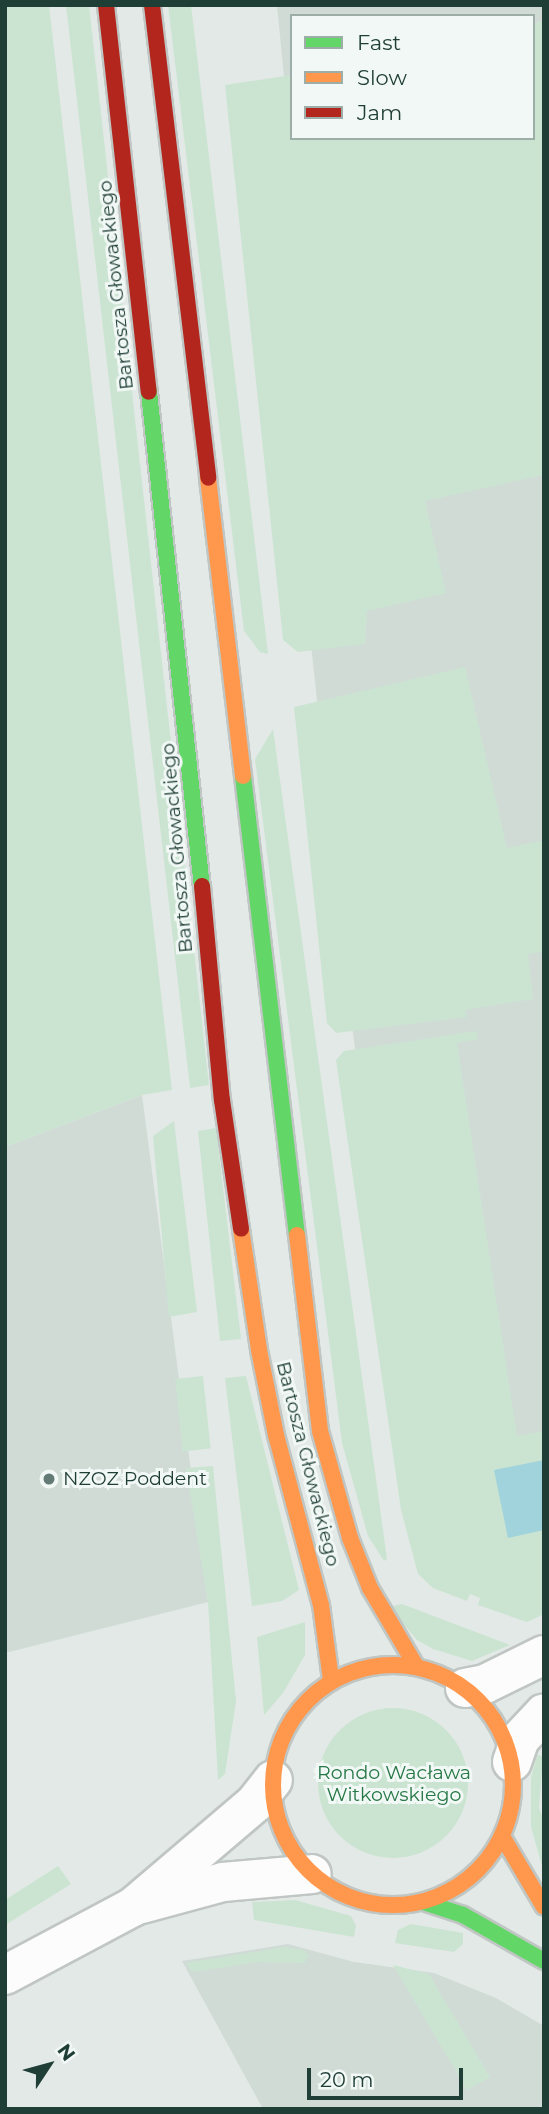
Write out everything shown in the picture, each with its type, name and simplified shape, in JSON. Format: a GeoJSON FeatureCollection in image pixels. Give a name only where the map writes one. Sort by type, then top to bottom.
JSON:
{"type":"FeatureCollection","features":[{"type":"Feature","properties":{"kind":"street","name":"Bartosza Głowackiego"},"geometry":{"type":"LineString","coordinates":[[106,5],[185,710],[222,1100],[259,1350],[276,1435],[321,1605],[331,1681]]}},
{"type":"Feature","properties":{"kind":"street","name":"Bartosza Głowackiego"},"geometry":{"type":"LineString","coordinates":[[152,5],[320,1431],[365,1576],[379,1608],[416,1666]]}},
{"type":"Feature","properties":{"kind":"street"},"geometry":{"type":"LineString","coordinates":[[465,1688],[485,1684],[544,1655]]}},
{"type":"Feature","properties":{"kind":"street"},"geometry":{"type":"LineString","coordinates":[[5,1975],[133,1907],[248,1810],[272,1780],[289,1722],[331,1681],[363,1667],[416,1666],[465,1688],[494,1719],[512,1762]]}},
{"type":"Feature","properties":{"kind":"street"},"geometry":{"type":"LineString","coordinates":[[272,1780],[279,1824],[312,1874],[358,1900],[393,1905],[423,1902],[445,1893],[475,1871],[502,1836],[513,1801],[512,1762],[520,1739],[544,1713]]}},
{"type":"Feature","properties":{"kind":"street"},"geometry":{"type":"LineString","coordinates":[[502,1836],[544,1907]]}},
{"type":"Feature","properties":{"kind":"street"},"geometry":{"type":"LineString","coordinates":[[133,1907],[223,1882],[312,1874]]}},
{"type":"Feature","properties":{"kind":"street"},"geometry":{"type":"LineString","coordinates":[[423,1902],[463,1915],[544,1961]]}},
{"type":"Feature","properties":{"kind":"shaded area"},"geometry":{"type":"Polygon","coordinates":[[[277,5],[544,5],[544,21],[535,23],[535,14],[290,14],[290,76],[284,77],[277,5]]]}},
{"type":"Feature","properties":{"kind":"shaded area"},"geometry":{"type":"Polygon","coordinates":[[[544,450],[544,1614],[385,1275],[353,1033],[297,515],[544,450]]]}},
{"type":"Feature","properties":{"kind":"shaded area"},"geometry":{"type":"Polygon","coordinates":[[[142,1095],[208,1602],[5,1653],[5,1147],[142,1095]]]}},
{"type":"Feature","properties":{"kind":"shaded area"},"geometry":{"type":"Polygon","coordinates":[[[288,1944],[354,1962],[434,1973],[496,1998],[544,2026],[544,2109],[263,2109],[182,1961],[288,1944]]]}},
{"type":"Feature","properties":{"kind":"green space"},"geometry":{"type":"Polygon","coordinates":[[[5,5],[49,5],[172,1090],[142,1095],[5,1147],[5,5]]]}},
{"type":"Feature","properties":{"kind":"green space"},"geometry":{"type":"Polygon","coordinates":[[[66,5],[89,5],[209,1085],[190,1088],[66,5]]]}},
{"type":"Feature","properties":{"kind":"green space"},"geometry":{"type":"Polygon","coordinates":[[[168,5],[191,5],[268,654],[260,652],[244,631],[168,5]]]}},
{"type":"Feature","properties":{"kind":"green space"},"geometry":{"type":"Polygon","coordinates":[[[544,21],[544,475],[425,501],[446,593],[367,611],[365,644],[298,652],[283,640],[225,85],[290,75],[290,140],[535,140],[535,23],[544,21]]]}},
{"type":"Feature","properties":{"kind":"green space"},"geometry":{"type":"Polygon","coordinates":[[[465,667],[507,848],[544,840],[544,952],[528,954],[533,999],[465,1010],[467,1017],[336,1033],[327,1023],[294,707],[465,667]]]}},
{"type":"Feature","properties":{"kind":"green space"},"geometry":{"type":"Polygon","coordinates":[[[273,729],[387,1559],[384,1561],[368,1536],[342,1443],[255,759],[273,729]]]}},
{"type":"Feature","properties":{"kind":"green space"},"geometry":{"type":"Polygon","coordinates":[[[477,1031],[478,1039],[457,1043],[517,1436],[544,1431],[544,1614],[527,1622],[478,1605],[480,1598],[470,1594],[467,1601],[433,1588],[418,1574],[401,1510],[336,1060],[344,1051],[477,1031]]]}},
{"type":"Feature","properties":{"kind":"green space"},"geometry":{"type":"Polygon","coordinates":[[[174,1121],[197,1312],[169,1317],[153,1136],[174,1121]]]}},
{"type":"Feature","properties":{"kind":"green space"},"geometry":{"type":"Polygon","coordinates":[[[216,1128],[241,1339],[220,1341],[198,1131],[216,1128]]]}},
{"type":"Feature","properties":{"kind":"green space"},"geometry":{"type":"Polygon","coordinates":[[[203,1376],[211,1449],[183,1452],[175,1379],[203,1376]]]}},
{"type":"Feature","properties":{"kind":"green space"},"geometry":{"type":"Polygon","coordinates":[[[246,1376],[299,1590],[282,1601],[252,1606],[225,1378],[246,1376]]]}},
{"type":"Feature","properties":{"kind":"green space"},"geometry":{"type":"Polygon","coordinates":[[[213,1466],[236,1701],[225,1774],[218,1780],[208,1602],[186,1468],[213,1466]]]}},
{"type":"Feature","properties":{"kind":"green space"},"geometry":{"type":"Polygon","coordinates":[[[402,1604],[510,1645],[472,1661],[433,1649],[417,1640],[389,1607],[402,1604]]]}},
{"type":"Feature","properties":{"kind":"green space"},"geometry":{"type":"Polygon","coordinates":[[[305,1622],[305,1655],[283,1693],[264,1715],[257,1637],[305,1622]]]}},
{"type":"Feature","properties":{"kind":"green space","name":"Rondo Wacława Witkowskiego"},"geometry":{"type":"Polygon","coordinates":[[[393,1708],[422,1714],[446,1730],[462,1754],[468,1783],[462,1812],[446,1836],[422,1852],[393,1858],[364,1852],[340,1836],[324,1812],[318,1783],[324,1754],[340,1730],[364,1714],[393,1708]]]}},
{"type":"Feature","properties":{"kind":"green space"},"geometry":{"type":"Polygon","coordinates":[[[537,1755],[543,1756],[539,1808],[544,1821],[544,1873],[531,1827],[531,1777],[537,1755]]]}},
{"type":"Feature","properties":{"kind":"green space"},"geometry":{"type":"Polygon","coordinates":[[[58,1866],[71,1884],[5,1925],[5,1900],[58,1866]]]}},
{"type":"Feature","properties":{"kind":"green space"},"geometry":{"type":"Polygon","coordinates":[[[295,1900],[351,1916],[356,1926],[354,1937],[254,1920],[252,1902],[295,1900]]]}},
{"type":"Feature","properties":{"kind":"green space"},"geometry":{"type":"Polygon","coordinates":[[[411,1924],[463,1933],[463,1944],[454,1952],[395,1943],[398,1930],[411,1924]]]}},
{"type":"Feature","properties":{"kind":"green space"},"geometry":{"type":"Polygon","coordinates":[[[285,1947],[304,1950],[309,1956],[304,1963],[257,1962],[192,1972],[187,1963],[285,1947]]]}},
{"type":"Feature","properties":{"kind":"green space"},"geometry":{"type":"Polygon","coordinates":[[[393,1965],[429,1974],[490,2077],[467,2090],[393,1965]]]}},
{"type":"Feature","properties":{"kind":"water"},"geometry":{"type":"Polygon","coordinates":[[[544,1460],[544,1530],[508,1538],[494,1470],[544,1460]]]}},
{"type":"Feature","properties":{"kind":"traffic: fast"},"geometry":{"type":"LineString","coordinates":[[149,392],[202,886]]}},
{"type":"Feature","properties":{"kind":"traffic: fast"},"geometry":{"type":"LineString","coordinates":[[243,776],[297,1235]]}},
{"type":"Feature","properties":{"kind":"traffic: fast"},"geometry":{"type":"LineString","coordinates":[[423,1902],[463,1915],[544,1961]]}},
{"type":"Feature","properties":{"kind":"traffic: slow"},"geometry":{"type":"LineString","coordinates":[[208,478],[243,776]]}},
{"type":"Feature","properties":{"kind":"traffic: slow"},"geometry":{"type":"LineString","coordinates":[[241,1229],[259,1350],[276,1435],[321,1605],[331,1680]]}},
{"type":"Feature","properties":{"kind":"traffic: slow"},"geometry":{"type":"LineString","coordinates":[[297,1235],[320,1431],[350,1538],[370,1588],[416,1666]]}},
{"type":"Feature","properties":{"kind":"traffic: slow"},"geometry":{"type":"LineString","coordinates":[[381,1665],[405,1665],[450,1679],[478,1700],[493,1718],[504,1739],[511,1762],[513,1785],[511,1808],[504,1831],[493,1852],[478,1870],[450,1891],[428,1900],[405,1905],[381,1905],[336,1891],[317,1878],[300,1861],[287,1842],[278,1820],[273,1797],[273,1773],[287,1728],[300,1709],[317,1692],[336,1679],[358,1670],[381,1665]]}},
{"type":"Feature","properties":{"kind":"traffic: slow"},"geometry":{"type":"LineString","coordinates":[[502,1836],[544,1907]]}},
{"type":"Feature","properties":{"kind":"traffic: jam"},"geometry":{"type":"LineString","coordinates":[[106,5],[149,392]]}},
{"type":"Feature","properties":{"kind":"traffic: jam"},"geometry":{"type":"LineString","coordinates":[[152,5],[208,478]]}},
{"type":"Feature","properties":{"kind":"traffic: jam"},"geometry":{"type":"LineString","coordinates":[[202,886],[222,1100],[241,1229]]}},
{"type":"Feature","properties":{"kind":"place","name":"NZOZ Poddent"},"geometry":{"type":"Point","coordinates":[49,1479]}}]}
